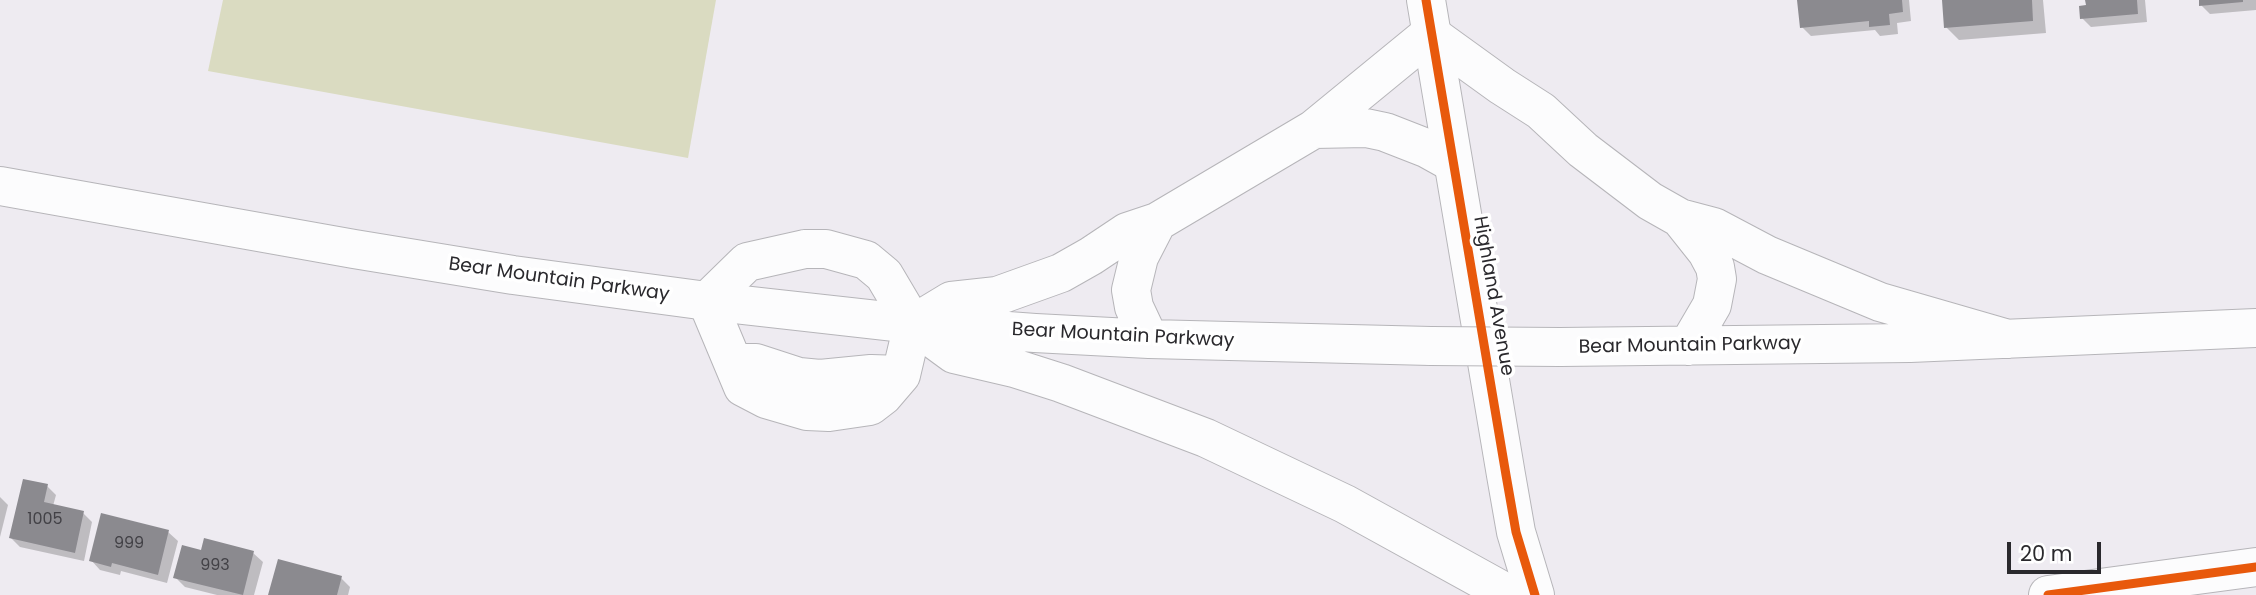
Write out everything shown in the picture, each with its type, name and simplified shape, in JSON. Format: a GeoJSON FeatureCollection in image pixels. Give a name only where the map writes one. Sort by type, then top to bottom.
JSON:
{"type":"FeatureCollection","features":[{"type":"Feature","properties":{"kind":"main road"},"geometry":{"type":"LineString","coordinates":[[1510,595],[1345,504],[1206,438],[1061,383],[954,354],[913,324],[884,275],[866,260],[826,249],[787,252],[747,262],[707,301],[743,387],[766,399],[807,411],[830,412],[870,405],[883,396],[901,375],[913,324],[951,301],[997,296],[1061,273],[1127,232],[1157,222],[1314,129],[1428,17],[1502,86],[1541,111],[1583,150],[1650,201],[1679,218],[1714,227],[1767,255],[1880,302],[2008,339]]}},
{"type":"Feature","properties":{"kind":"main road","name":"Highland Avenue"},"geometry":{"type":"LineString","coordinates":[[1428,17],[1516,532],[1535,595]]}},
{"type":"Feature","properties":{"kind":"main road"},"geometry":{"type":"LineString","coordinates":[[1314,129],[1356,128],[1385,132],[1426,148],[1452,163]]}},
{"type":"Feature","properties":{"kind":"main road","name":"Bear Mountain Parkway"},"geometry":{"type":"LineString","coordinates":[[0,186],[394,256],[707,301],[913,324],[1149,339],[1431,346],[1688,346],[1910,343],[2256,328]]}},
{"type":"Feature","properties":{"kind":"main road"},"geometry":{"type":"LineString","coordinates":[[1679,218],[1707,252],[1715,267],[1717,279],[1712,305],[1688,346]]}},
{"type":"Feature","properties":{"kind":"main road"},"geometry":{"type":"LineString","coordinates":[[1149,339],[1134,307],[1131,290],[1134,272],[1157,222]]}},
{"type":"Feature","properties":{"kind":"main road"},"geometry":{"type":"LineString","coordinates":[[2048,595],[2256,567]]}},
{"type":"Feature","properties":{"kind":"green space"},"geometry":{"type":"Polygon","coordinates":[[[223,0],[716,0],[688,158],[208,71],[223,0]]]}},
{"type":"Feature","properties":{"kind":"building"},"geometry":{"type":"Polygon","coordinates":[[[1797,0],[1902,0],[1903,12],[1889,14],[1890,25],[1869,27],[1869,21],[1800,28],[1797,0]]]}},
{"type":"Feature","properties":{"kind":"building"},"geometry":{"type":"Polygon","coordinates":[[[1942,0],[2032,0],[2033,21],[1944,28],[1942,0]]]}},
{"type":"Feature","properties":{"kind":"building"},"geometry":{"type":"Polygon","coordinates":[[[2085,0],[2137,0],[2138,14],[2080,19],[2079,6],[2086,5],[2085,0]]]}},
{"type":"Feature","properties":{"kind":"building"},"geometry":{"type":"Polygon","coordinates":[[[2199,0],[2243,0],[2243,2],[2199,6],[2199,0]]]}},
{"type":"Feature","properties":{"kind":"building"},"geometry":{"type":"Polygon","coordinates":[[[23,479],[48,484],[44,502],[84,511],[75,553],[9,538],[23,479]]]}},
{"type":"Feature","properties":{"kind":"building"},"geometry":{"type":"Polygon","coordinates":[[[101,513],[169,530],[158,575],[112,563],[111,567],[89,561],[101,513]]]}},
{"type":"Feature","properties":{"kind":"building"},"geometry":{"type":"Polygon","coordinates":[[[204,538],[254,551],[243,595],[173,578],[182,545],[201,550],[204,538]]]}},
{"type":"Feature","properties":{"kind":"building"},"geometry":{"type":"Polygon","coordinates":[[[278,559],[342,576],[337,595],[268,595],[278,559]]]}},
{"type":"Feature","properties":{"kind":"cycle path"},"geometry":{"type":"LineString","coordinates":[[1426,0],[1516,532],[1535,595]]}},
{"type":"Feature","properties":{"kind":"cycle path"},"geometry":{"type":"LineString","coordinates":[[2048,595],[2256,567]]}}]}
